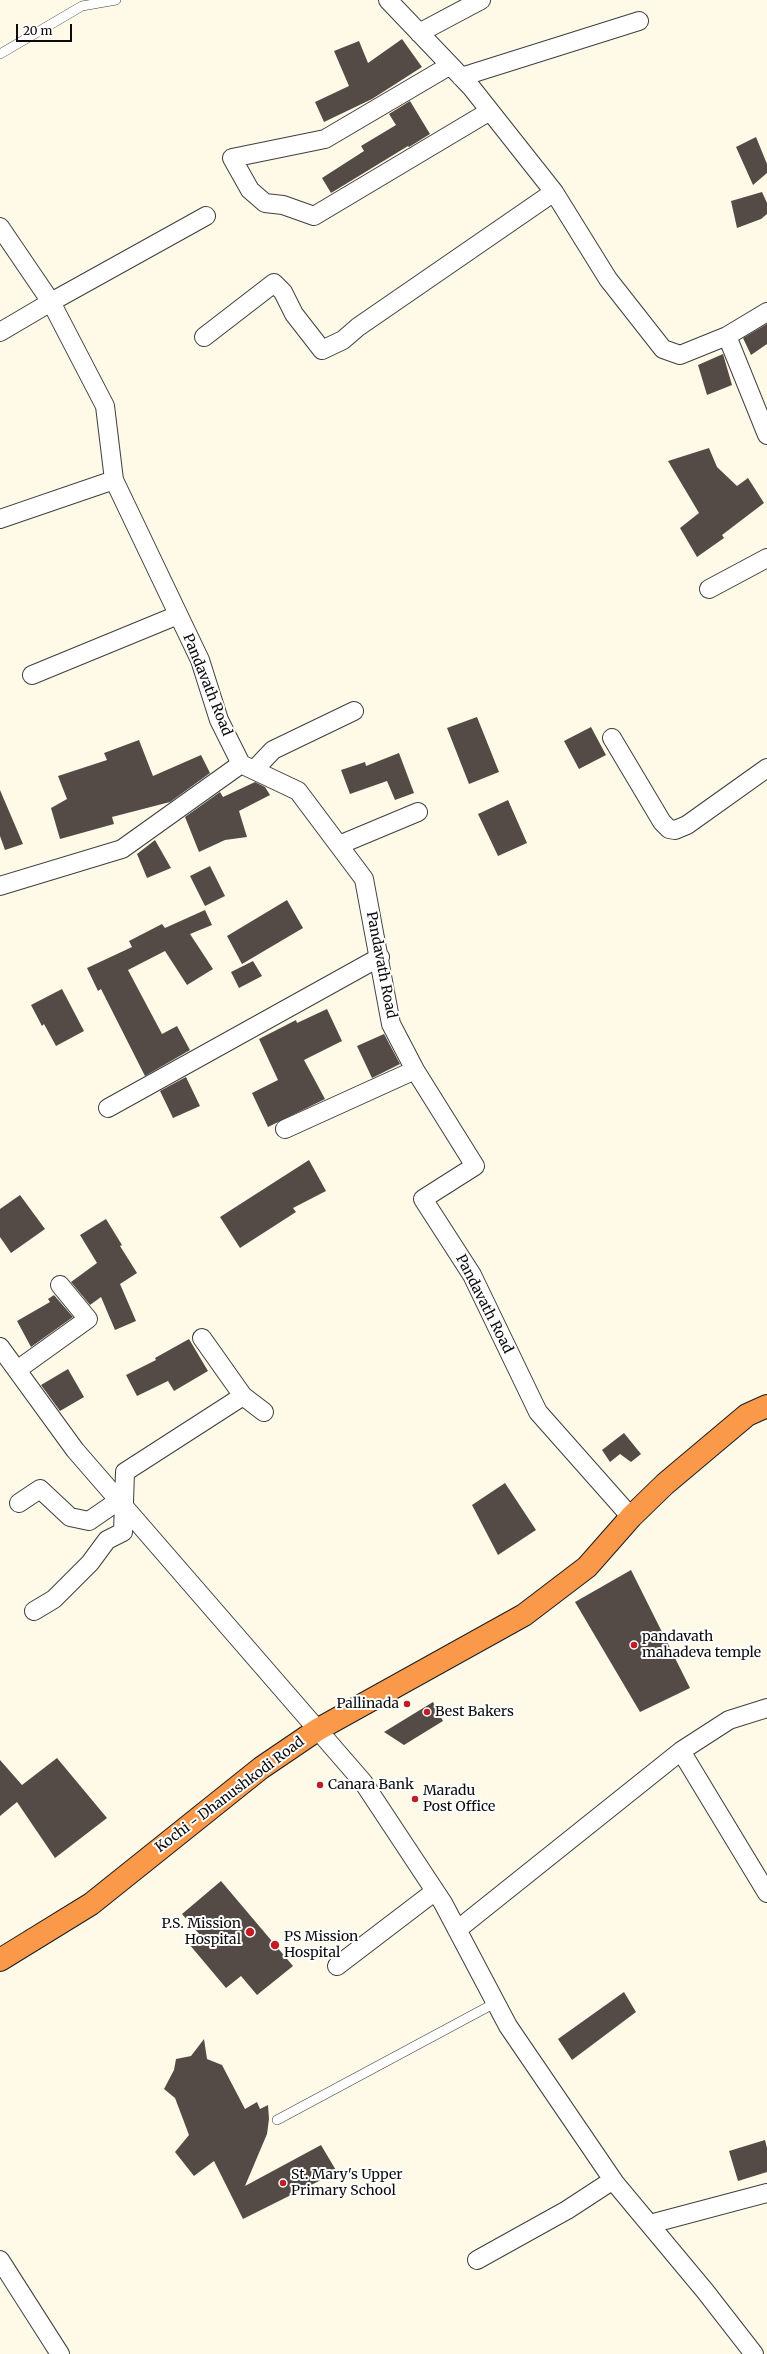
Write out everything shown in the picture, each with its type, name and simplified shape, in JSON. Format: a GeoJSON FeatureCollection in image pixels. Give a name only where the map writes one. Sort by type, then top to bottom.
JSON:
{"type":"FeatureCollection","features":[{"type":"Feature","properties":{"kind":"highway","name":"Kochi - Dhanushkodi Road"},"geometry":{"type":"LineString","coordinates":[[0,1960],[91,1904],[262,1768],[317,1730],[524,1614],[588,1567],[631,1517],[665,1484],[747,1415],[767,1406]]}},
{"type":"Feature","properties":{"kind":"street"},"geometry":{"type":"LineString","coordinates":[[388,0],[455,71],[490,111],[554,192],[608,279],[663,349],[680,355],[727,336],[767,312]]}},
{"type":"Feature","properties":{"kind":"street"},"geometry":{"type":"LineString","coordinates":[[419,33],[481,0]]}},
{"type":"Feature","properties":{"kind":"street"},"geometry":{"type":"LineString","coordinates":[[490,111],[314,216],[283,205],[265,204],[250,190],[232,158],[325,139],[455,71],[639,21]]}},
{"type":"Feature","properties":{"kind":"street"},"geometry":{"type":"LineString","coordinates":[[204,337],[274,283],[282,292],[294,314],[322,350],[343,340],[365,322],[554,192]]}},
{"type":"Feature","properties":{"kind":"street"},"geometry":{"type":"LineString","coordinates":[[0,332],[206,216]]}},
{"type":"Feature","properties":{"kind":"street","name":"Pandavath Road"},"geometry":{"type":"LineString","coordinates":[[0,227],[51,302],[104,406],[114,480],[200,660],[219,720],[247,767],[298,791],[364,879],[380,957],[391,1024],[415,1070],[475,1166],[423,1198],[472,1275],[538,1412],[631,1517]]}},
{"type":"Feature","properties":{"kind":"street"},"geometry":{"type":"LineString","coordinates":[[727,336],[767,435]]}},
{"type":"Feature","properties":{"kind":"street"},"geometry":{"type":"LineString","coordinates":[[0,519],[114,480]]}},
{"type":"Feature","properties":{"kind":"street"},"geometry":{"type":"LineString","coordinates":[[709,589],[767,558]]}},
{"type":"Feature","properties":{"kind":"street"},"geometry":{"type":"LineString","coordinates":[[32,675],[178,615]]}},
{"type":"Feature","properties":{"kind":"street"},"geometry":{"type":"LineString","coordinates":[[0,886],[122,849],[273,750],[354,711]]}},
{"type":"Feature","properties":{"kind":"street"},"geometry":{"type":"LineString","coordinates":[[612,738],[662,822],[669,829],[675,830],[687,825],[767,768]]}},
{"type":"Feature","properties":{"kind":"street"},"geometry":{"type":"LineString","coordinates":[[339,845],[418,812]]}},
{"type":"Feature","properties":{"kind":"street"},"geometry":{"type":"LineString","coordinates":[[108,1108],[380,957]]}},
{"type":"Feature","properties":{"kind":"street"},"geometry":{"type":"LineString","coordinates":[[285,1129],[415,1070]]}},
{"type":"Feature","properties":{"kind":"street"},"geometry":{"type":"LineString","coordinates":[[17,1370],[88,1319],[60,1285]]}},
{"type":"Feature","properties":{"kind":"street"},"geometry":{"type":"LineString","coordinates":[[202,1338],[243,1396],[264,1412]]}},
{"type":"Feature","properties":{"kind":"street"},"geometry":{"type":"LineString","coordinates":[[0,1347],[75,1450],[363,1782],[434,1892],[443,1903],[508,2026],[613,2180],[754,2354]]}},
{"type":"Feature","properties":{"kind":"street"},"geometry":{"type":"LineString","coordinates":[[34,1611],[54,1599],[90,1563],[108,1540],[123,1532],[121,1504],[125,1472],[243,1396]]}},
{"type":"Feature","properties":{"kind":"street"},"geometry":{"type":"LineString","coordinates":[[19,1503],[40,1489],[70,1517],[89,1522],[121,1504]]}},
{"type":"Feature","properties":{"kind":"street"},"geometry":{"type":"LineString","coordinates":[[457,1930],[681,1751],[729,1720],[767,1708]]}},
{"type":"Feature","properties":{"kind":"street"},"geometry":{"type":"LineString","coordinates":[[681,1751],[767,1893]]}},
{"type":"Feature","properties":{"kind":"street"},"geometry":{"type":"LineString","coordinates":[[337,1966],[434,1892]]}},
{"type":"Feature","properties":{"kind":"street"},"geometry":{"type":"LineString","coordinates":[[477,2260],[567,2210],[613,2180]]}},
{"type":"Feature","properties":{"kind":"street"},"geometry":{"type":"LineString","coordinates":[[650,2224],[767,2193]]}},
{"type":"Feature","properties":{"kind":"street"},"geometry":{"type":"LineString","coordinates":[[0,2260],[60,2354]]}},
{"type":"Feature","properties":{"kind":"lane"},"geometry":{"type":"LineString","coordinates":[[0,54],[82,6],[116,0]]}},
{"type":"Feature","properties":{"kind":"lane"},"geometry":{"type":"LineString","coordinates":[[277,2120],[496,2003]]}},
{"type":"Feature","properties":{"kind":"building"},"geometry":{"type":"Polygon","coordinates":[[[402,39],[422,67],[372,99],[324,122],[315,102],[349,86],[334,51],[359,41],[368,63],[402,39]]]}},
{"type":"Feature","properties":{"kind":"building"},"geometry":{"type":"Polygon","coordinates":[[[410,101],[430,134],[331,193],[322,178],[364,151],[361,146],[396,125],[389,114],[410,101]]]}},
{"type":"Feature","properties":{"kind":"building"},"geometry":{"type":"Polygon","coordinates":[[[756,137],[767,164],[767,173],[753,185],[736,147],[756,137]]]}},
{"type":"Feature","properties":{"kind":"building"},"geometry":{"type":"Polygon","coordinates":[[[762,192],[767,203],[767,214],[761,219],[737,228],[731,201],[762,192]]]}},
{"type":"Feature","properties":{"kind":"building"},"geometry":{"type":"Polygon","coordinates":[[[767,324],[767,344],[751,355],[743,338],[767,324]]]}},
{"type":"Feature","properties":{"kind":"building"},"geometry":{"type":"Polygon","coordinates":[[[723,354],[732,385],[707,395],[698,365],[723,354]]]}},
{"type":"Feature","properties":{"kind":"building"},"geometry":{"type":"Polygon","coordinates":[[[709,448],[717,467],[737,486],[748,478],[764,503],[722,535],[724,538],[697,557],[680,528],[699,513],[668,461],[709,448]]]}},
{"type":"Feature","properties":{"kind":"building"},"geometry":{"type":"Polygon","coordinates":[[[477,717],[499,772],[469,784],[447,728],[477,717]]]}},
{"type":"Feature","properties":{"kind":"building"},"geometry":{"type":"Polygon","coordinates":[[[591,727],[606,755],[579,769],[564,741],[591,727]]]}},
{"type":"Feature","properties":{"kind":"building"},"geometry":{"type":"Polygon","coordinates":[[[139,740],[153,776],[201,755],[210,773],[170,802],[112,817],[114,824],[60,839],[51,808],[67,799],[58,776],[107,760],[104,753],[139,740]]]}},
{"type":"Feature","properties":{"kind":"building"},"geometry":{"type":"Polygon","coordinates":[[[399,753],[414,793],[395,800],[387,781],[350,794],[341,770],[365,762],[366,766],[399,753]]]}},
{"type":"Feature","properties":{"kind":"building"},"geometry":{"type":"Polygon","coordinates":[[[255,782],[265,787],[270,795],[239,811],[247,837],[225,840],[199,852],[185,817],[220,792],[223,797],[255,782]]]}},
{"type":"Feature","properties":{"kind":"building"},"geometry":{"type":"Polygon","coordinates":[[[0,790],[23,844],[5,850],[0,836],[0,790]]]}},
{"type":"Feature","properties":{"kind":"building"},"geometry":{"type":"Polygon","coordinates":[[[508,800],[527,843],[498,856],[478,814],[508,800]]]}},
{"type":"Feature","properties":{"kind":"building"},"geometry":{"type":"Polygon","coordinates":[[[155,840],[171,868],[147,878],[137,854],[155,840]]]}},
{"type":"Feature","properties":{"kind":"building"},"geometry":{"type":"Polygon","coordinates":[[[210,866],[225,896],[205,906],[190,876],[210,866]]]}},
{"type":"Feature","properties":{"kind":"building"},"geometry":{"type":"Polygon","coordinates":[[[287,900],[303,928],[242,964],[227,936],[287,900]]]}},
{"type":"Feature","properties":{"kind":"building"},"geometry":{"type":"Polygon","coordinates":[[[205,910],[212,925],[190,934],[213,969],[187,985],[165,951],[128,970],[162,1034],[177,1026],[190,1050],[145,1076],[101,989],[98,991],[87,968],[132,947],[129,941],[162,924],[165,928],[205,910]]]}},
{"type":"Feature","properties":{"kind":"building"},"geometry":{"type":"Polygon","coordinates":[[[253,961],[262,976],[239,988],[231,972],[253,961]]]}},
{"type":"Feature","properties":{"kind":"building"},"geometry":{"type":"Polygon","coordinates":[[[62,989],[84,1031],[56,1046],[44,1024],[42,1026],[31,1005],[62,989]]]}},
{"type":"Feature","properties":{"kind":"building"},"geometry":{"type":"Polygon","coordinates":[[[327,1009],[342,1041],[304,1060],[325,1099],[268,1127],[252,1093],[278,1080],[259,1039],[296,1020],[297,1023],[327,1009]]]}},
{"type":"Feature","properties":{"kind":"building"},"geometry":{"type":"Polygon","coordinates":[[[384,1034],[400,1064],[372,1078],[357,1046],[384,1034]]]}},
{"type":"Feature","properties":{"kind":"building"},"geometry":{"type":"Polygon","coordinates":[[[186,1077],[200,1106],[173,1118],[160,1091],[186,1077]]]}},
{"type":"Feature","properties":{"kind":"building"},"geometry":{"type":"Polygon","coordinates":[[[309,1160],[326,1191],[293,1208],[296,1212],[240,1248],[220,1217],[309,1160]]]}},
{"type":"Feature","properties":{"kind":"building"},"geometry":{"type":"Polygon","coordinates":[[[20,1195],[45,1229],[11,1253],[0,1237],[0,1209],[20,1195]]]}},
{"type":"Feature","properties":{"kind":"building"},"geometry":{"type":"Polygon","coordinates":[[[106,1219],[122,1245],[120,1246],[137,1273],[120,1284],[136,1321],[115,1330],[101,1297],[90,1305],[71,1282],[97,1263],[80,1235],[106,1219]]]}},
{"type":"Feature","properties":{"kind":"building"},"geometry":{"type":"Polygon","coordinates":[[[54,1295],[73,1317],[31,1347],[17,1321],[50,1302],[48,1299],[54,1295]]]}},
{"type":"Feature","properties":{"kind":"building"},"geometry":{"type":"Polygon","coordinates":[[[189,1339],[208,1371],[174,1391],[168,1381],[137,1396],[126,1375],[156,1360],[155,1358],[189,1339]]]}},
{"type":"Feature","properties":{"kind":"building"},"geometry":{"type":"Polygon","coordinates":[[[68,1369],[84,1397],[60,1411],[41,1385],[68,1369]]]}},
{"type":"Feature","properties":{"kind":"building"},"geometry":{"type":"Polygon","coordinates":[[[624,1433],[641,1454],[631,1462],[620,1454],[610,1462],[602,1450],[624,1433]]]}},
{"type":"Feature","properties":{"kind":"building"},"geometry":{"type":"Polygon","coordinates":[[[505,1483],[536,1530],[498,1555],[472,1505],[505,1483]]]}},
{"type":"Feature","properties":{"kind":"building","name":"pandavath mahadeva temple"},"geometry":{"type":"Polygon","coordinates":[[[631,1570],[690,1688],[640,1712],[575,1602],[631,1570]]]}},
{"type":"Feature","properties":{"kind":"building"},"geometry":{"type":"Polygon","coordinates":[[[433,1702],[443,1721],[404,1745],[384,1732],[433,1702]]]}},
{"type":"Feature","properties":{"kind":"building"},"geometry":{"type":"Polygon","coordinates":[[[57,1758],[107,1818],[55,1858],[17,1802],[0,1816],[0,1760],[22,1785],[57,1758]]]}},
{"type":"Feature","properties":{"kind":"building"},"geometry":{"type":"Polygon","coordinates":[[[221,1881],[293,1966],[257,1995],[241,1976],[226,1988],[189,1944],[200,1935],[182,1914],[221,1881]]]}},
{"type":"Feature","properties":{"kind":"building"},"geometry":{"type":"Polygon","coordinates":[[[624,1992],[636,2012],[572,2060],[558,2039],[624,1992]]]}},
{"type":"Feature","properties":{"kind":"building"},"geometry":{"type":"Polygon","coordinates":[[[204,2039],[207,2059],[222,2065],[245,2109],[257,2102],[260,2109],[268,2105],[269,2119],[267,2134],[245,2186],[321,2145],[337,2172],[243,2219],[214,2161],[194,2176],[175,2152],[189,2135],[175,2098],[164,2089],[174,2070],[176,2059],[191,2056],[204,2039]]]}},
{"type":"Feature","properties":{"kind":"building"},"geometry":{"type":"Polygon","coordinates":[[[765,2140],[767,2148],[767,2172],[738,2181],[729,2151],[765,2140]]]}},
{"type":"Feature","properties":{"kind":"place","name":"pandavath mahadeva temple"},"geometry":{"type":"Point","coordinates":[634,1645]}},
{"type":"Feature","properties":{"kind":"place","name":"Pallinada"},"geometry":{"type":"Point","coordinates":[407,1704]}},
{"type":"Feature","properties":{"kind":"place","name":"Best Bakers"},"geometry":{"type":"Point","coordinates":[427,1712]}},
{"type":"Feature","properties":{"kind":"place","name":"Canara Bank"},"geometry":{"type":"Point","coordinates":[320,1785]}},
{"type":"Feature","properties":{"kind":"place","name":"Maradu Post Office"},"geometry":{"type":"Point","coordinates":[415,1799]}},
{"type":"Feature","properties":{"kind":"place","name":"P.S. Mission Hospital"},"geometry":{"type":"Point","coordinates":[250,1932]}},
{"type":"Feature","properties":{"kind":"place","name":"PS Mission Hospital"},"geometry":{"type":"Point","coordinates":[275,1945]}},
{"type":"Feature","properties":{"kind":"place","name":"St. Mary's Upper Primary School"},"geometry":{"type":"Point","coordinates":[283,2183]}}]}
